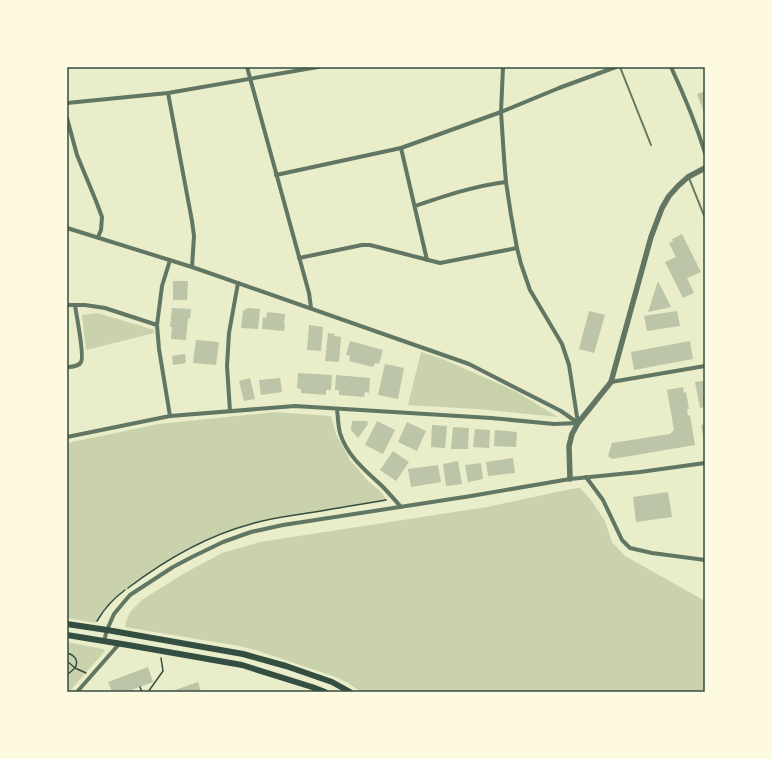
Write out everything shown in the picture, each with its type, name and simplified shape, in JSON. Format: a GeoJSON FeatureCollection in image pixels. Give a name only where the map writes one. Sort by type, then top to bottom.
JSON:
{"type":"FeatureCollection","features":[{"type":"Feature","properties":{"kind":"main road"},"geometry":{"type":"LineString","coordinates":[[67,624],[236,652],[257,657],[332,682],[350,692]]}},
{"type":"Feature","properties":{"kind":"main road"},"geometry":{"type":"LineString","coordinates":[[67,635],[242,665],[324,692]]}},
{"type":"Feature","properties":{"kind":"street"},"geometry":{"type":"LineString","coordinates":[[247,67],[309,293],[310,308]]}},
{"type":"Feature","properties":{"kind":"street"},"geometry":{"type":"LineString","coordinates":[[67,103],[168,93],[318,67]]}},
{"type":"Feature","properties":{"kind":"street"},"geometry":{"type":"LineString","coordinates":[[503,67],[501,112],[506,182],[517,248],[530,290],[562,344],[569,365],[578,423]]}},
{"type":"Feature","properties":{"kind":"street"},"geometry":{"type":"LineString","coordinates":[[276,175],[401,148],[501,112],[559,88],[616,67]]}},
{"type":"Feature","properties":{"kind":"street"},"geometry":{"type":"LineString","coordinates":[[671,67],[694,119],[705,153]]}},
{"type":"Feature","properties":{"kind":"street"},"geometry":{"type":"LineString","coordinates":[[168,93],[192,221],[194,236],[192,267]]}},
{"type":"Feature","properties":{"kind":"street"},"geometry":{"type":"LineString","coordinates":[[67,118],[77,155],[102,217],[101,230],[98,237]]}},
{"type":"Feature","properties":{"kind":"street"},"geometry":{"type":"LineString","coordinates":[[401,148],[427,260]]}},
{"type":"Feature","properties":{"kind":"street"},"geometry":{"type":"LineString","coordinates":[[570,479],[569,446],[572,434],[578,423],[611,382],[650,237],[662,208],[669,196],[688,177],[705,168]]}},
{"type":"Feature","properties":{"kind":"street"},"geometry":{"type":"LineString","coordinates":[[415,206],[472,188],[506,182]]}},
{"type":"Feature","properties":{"kind":"street"},"geometry":{"type":"LineString","coordinates":[[67,228],[192,267],[469,364],[561,410],[578,423]]}},
{"type":"Feature","properties":{"kind":"street"},"geometry":{"type":"LineString","coordinates":[[299,258],[362,245],[370,245],[440,263],[517,248]]}},
{"type":"Feature","properties":{"kind":"street"},"geometry":{"type":"LineString","coordinates":[[170,260],[162,286],[157,325],[158,342],[170,416]]}},
{"type":"Feature","properties":{"kind":"street"},"geometry":{"type":"LineString","coordinates":[[230,411],[227,366],[229,333],[238,283]]}},
{"type":"Feature","properties":{"kind":"street"},"geometry":{"type":"LineString","coordinates":[[67,305],[85,305],[105,308],[157,325]]}},
{"type":"Feature","properties":{"kind":"street"},"geometry":{"type":"LineString","coordinates":[[67,368],[80,364],[83,360],[75,305]]}},
{"type":"Feature","properties":{"kind":"street"},"geometry":{"type":"LineString","coordinates":[[611,382],[705,366]]}},
{"type":"Feature","properties":{"kind":"street"},"geometry":{"type":"LineString","coordinates":[[67,437],[170,416],[295,406],[491,418],[554,424],[578,423]]}},
{"type":"Feature","properties":{"kind":"street"},"geometry":{"type":"LineString","coordinates":[[337,409],[341,434],[347,448],[355,460],[401,507]]}},
{"type":"Feature","properties":{"kind":"street"},"geometry":{"type":"LineString","coordinates":[[104,641],[107,630],[118,609],[130,595],[173,567],[203,551],[251,532],[283,525],[570,479],[640,472],[705,463]]}},
{"type":"Feature","properties":{"kind":"street"},"geometry":{"type":"LineString","coordinates":[[586,477],[603,500],[622,540],[630,548],[652,554],[705,560]]}},
{"type":"Feature","properties":{"kind":"street"},"geometry":{"type":"LineString","coordinates":[[77,692],[120,643]]}},
{"type":"Feature","properties":{"kind":"lane"},"geometry":{"type":"LineString","coordinates":[[620,67],[651,145]]}},
{"type":"Feature","properties":{"kind":"lane"},"geometry":{"type":"LineString","coordinates":[[688,177],[705,218]]}},
{"type":"Feature","properties":{"kind":"path"},"geometry":{"type":"LineString","coordinates":[[67,653],[76,658],[77,664],[75,668],[67,675]]}},
{"type":"Feature","properties":{"kind":"path"},"geometry":{"type":"LineString","coordinates":[[146,692],[163,671],[161,656]]}},
{"type":"Feature","properties":{"kind":"path"},"geometry":{"type":"LineString","coordinates":[[67,661],[75,668],[91,676]]}},
{"type":"Feature","properties":{"kind":"path"},"geometry":{"type":"LineString","coordinates":[[140,687],[142,692]]}},
{"type":"Feature","properties":{"kind":"green space"},"geometry":{"type":"Polygon","coordinates":[[[98,313],[154,330],[154,333],[86,350],[82,315],[98,313]]]}},
{"type":"Feature","properties":{"kind":"green space"},"geometry":{"type":"Polygon","coordinates":[[[421,352],[445,360],[515,391],[558,417],[477,409],[408,405],[421,352]]]}},
{"type":"Feature","properties":{"kind":"green space"},"geometry":{"type":"Polygon","coordinates":[[[275,412],[331,416],[336,434],[350,460],[387,500],[274,519],[224,533],[182,552],[125,590],[106,608],[96,623],[67,618],[67,443],[159,424],[275,412]]]}},
{"type":"Feature","properties":{"kind":"green space"},"geometry":{"type":"Polygon","coordinates":[[[580,488],[591,500],[605,521],[612,542],[625,556],[705,601],[705,692],[361,692],[336,677],[255,650],[125,627],[130,612],[142,600],[183,574],[222,553],[260,542],[487,507],[580,488]]]}},
{"type":"Feature","properties":{"kind":"green space"},"geometry":{"type":"Polygon","coordinates":[[[67,642],[103,649],[105,651],[69,692],[67,692],[67,642]]]}},
{"type":"Feature","properties":{"kind":"building"},"geometry":{"type":"Polygon","coordinates":[[[705,91],[705,115],[697,94],[705,91]]]}},
{"type":"Feature","properties":{"kind":"building"},"geometry":{"type":"Polygon","coordinates":[[[682,234],[701,272],[687,278],[694,293],[683,298],[665,262],[676,257],[669,243],[673,241],[672,239],[682,234]]]}},
{"type":"Feature","properties":{"kind":"building"},"geometry":{"type":"Polygon","coordinates":[[[173,281],[188,281],[187,300],[173,300],[173,281]]]}},
{"type":"Feature","properties":{"kind":"building"},"geometry":{"type":"Polygon","coordinates":[[[658,281],[671,307],[648,312],[658,281]]]}},
{"type":"Feature","properties":{"kind":"building"},"geometry":{"type":"Polygon","coordinates":[[[172,308],[191,309],[190,319],[188,318],[186,340],[171,339],[172,327],[170,327],[172,308]]]}},
{"type":"Feature","properties":{"kind":"building"},"geometry":{"type":"Polygon","coordinates":[[[248,308],[260,309],[258,329],[241,328],[243,311],[248,308]]]}},
{"type":"Feature","properties":{"kind":"building"},"geometry":{"type":"Polygon","coordinates":[[[589,311],[605,315],[594,353],[579,349],[589,311]]]}},
{"type":"Feature","properties":{"kind":"building"},"geometry":{"type":"Polygon","coordinates":[[[677,311],[680,326],[647,331],[644,316],[677,311]]]}},
{"type":"Feature","properties":{"kind":"building"},"geometry":{"type":"Polygon","coordinates":[[[267,312],[285,314],[284,331],[262,329],[263,317],[266,318],[267,312]]]}},
{"type":"Feature","properties":{"kind":"building"},"geometry":{"type":"Polygon","coordinates":[[[309,325],[323,327],[321,351],[307,350],[309,325]]]}},
{"type":"Feature","properties":{"kind":"building"},"geometry":{"type":"Polygon","coordinates":[[[328,333],[341,337],[339,362],[325,361],[328,333]]]}},
{"type":"Feature","properties":{"kind":"building"},"geometry":{"type":"Polygon","coordinates":[[[196,340],[219,342],[216,365],[193,363],[196,340]]]}},
{"type":"Feature","properties":{"kind":"building"},"geometry":{"type":"Polygon","coordinates":[[[350,341],[383,350],[379,364],[375,363],[373,367],[349,361],[350,356],[346,355],[350,341]]]}},
{"type":"Feature","properties":{"kind":"building"},"geometry":{"type":"Polygon","coordinates":[[[690,341],[693,359],[634,370],[631,352],[690,341]]]}},
{"type":"Feature","properties":{"kind":"building"},"geometry":{"type":"Polygon","coordinates":[[[185,354],[186,363],[173,365],[172,356],[185,354]]]}},
{"type":"Feature","properties":{"kind":"building"},"geometry":{"type":"Polygon","coordinates":[[[385,364],[404,368],[398,399],[378,395],[385,364]]]}},
{"type":"Feature","properties":{"kind":"building"},"geometry":{"type":"Polygon","coordinates":[[[298,373],[332,375],[331,390],[326,390],[326,395],[301,393],[301,389],[297,388],[298,373]]]}},
{"type":"Feature","properties":{"kind":"building"},"geometry":{"type":"Polygon","coordinates":[[[336,375],[370,378],[369,393],[365,392],[364,397],[339,395],[339,390],[335,390],[336,375]]]}},
{"type":"Feature","properties":{"kind":"building"},"geometry":{"type":"Polygon","coordinates":[[[250,378],[255,399],[244,401],[239,381],[250,378]]]}},
{"type":"Feature","properties":{"kind":"building"},"geometry":{"type":"Polygon","coordinates":[[[280,378],[282,392],[261,395],[259,380],[280,378]]]}},
{"type":"Feature","properties":{"kind":"building"},"geometry":{"type":"Polygon","coordinates":[[[703,381],[704,384],[705,383],[705,407],[700,408],[695,382],[703,381]]]}},
{"type":"Feature","properties":{"kind":"building"},"geometry":{"type":"Polygon","coordinates":[[[683,387],[684,393],[686,392],[689,409],[687,409],[688,416],[690,415],[695,445],[612,459],[608,456],[612,443],[670,434],[674,430],[667,390],[683,387]]]}},
{"type":"Feature","properties":{"kind":"building"},"geometry":{"type":"Polygon","coordinates":[[[352,421],[367,421],[368,424],[358,438],[351,430],[352,421]]]}},
{"type":"Feature","properties":{"kind":"building"},"geometry":{"type":"Polygon","coordinates":[[[377,421],[395,430],[383,454],[365,445],[377,421]]]}},
{"type":"Feature","properties":{"kind":"building"},"geometry":{"type":"Polygon","coordinates":[[[407,422],[426,431],[417,451],[398,442],[407,422]]]}},
{"type":"Feature","properties":{"kind":"building"},"geometry":{"type":"Polygon","coordinates":[[[705,424],[705,441],[704,441],[701,425],[705,424]]]}},
{"type":"Feature","properties":{"kind":"building"},"geometry":{"type":"Polygon","coordinates":[[[432,425],[447,426],[445,448],[431,447],[432,425]]]}},
{"type":"Feature","properties":{"kind":"building"},"geometry":{"type":"Polygon","coordinates":[[[453,427],[469,428],[468,449],[451,449],[453,427]]]}},
{"type":"Feature","properties":{"kind":"building"},"geometry":{"type":"Polygon","coordinates":[[[475,429],[490,430],[489,448],[473,447],[475,429]]]}},
{"type":"Feature","properties":{"kind":"building"},"geometry":{"type":"Polygon","coordinates":[[[495,430],[517,432],[516,447],[494,446],[495,430]]]}},
{"type":"Feature","properties":{"kind":"building"},"geometry":{"type":"Polygon","coordinates":[[[393,451],[409,462],[396,481],[380,470],[393,451]]]}},
{"type":"Feature","properties":{"kind":"building"},"geometry":{"type":"Polygon","coordinates":[[[513,458],[515,473],[488,476],[486,462],[513,458]]]}},
{"type":"Feature","properties":{"kind":"building"},"geometry":{"type":"Polygon","coordinates":[[[458,461],[462,484],[446,486],[443,464],[458,461]]]}},
{"type":"Feature","properties":{"kind":"building"},"geometry":{"type":"Polygon","coordinates":[[[481,463],[483,479],[468,482],[465,465],[481,463]]]}},
{"type":"Feature","properties":{"kind":"building"},"geometry":{"type":"Polygon","coordinates":[[[438,465],[441,482],[411,487],[408,469],[438,465]]]}},
{"type":"Feature","properties":{"kind":"building"},"geometry":{"type":"Polygon","coordinates":[[[668,492],[672,517],[636,522],[633,497],[668,492]]]}},
{"type":"Feature","properties":{"kind":"building"},"geometry":{"type":"Polygon","coordinates":[[[148,667],[153,682],[126,692],[112,692],[108,682],[148,667]]]}},
{"type":"Feature","properties":{"kind":"building"},"geometry":{"type":"Polygon","coordinates":[[[198,682],[201,692],[169,692],[198,682]]]}}]}
